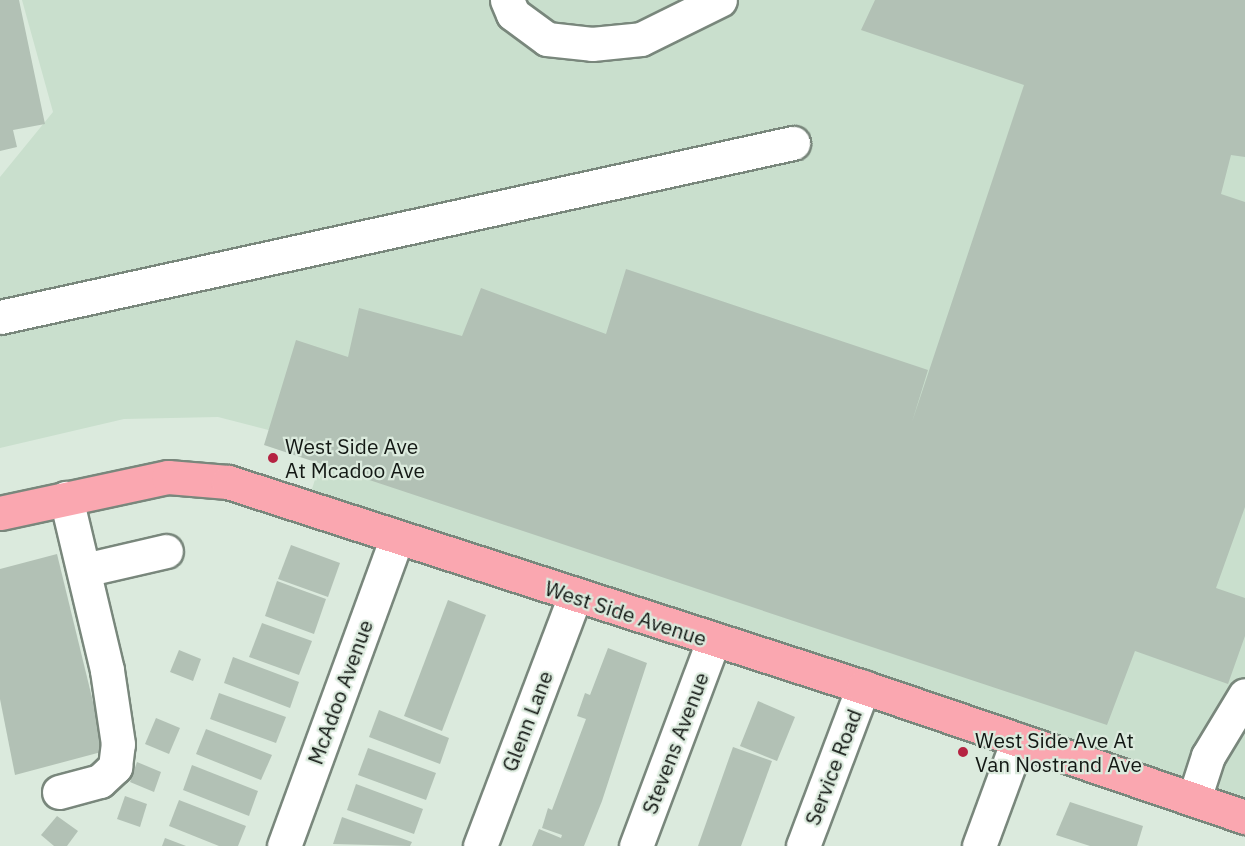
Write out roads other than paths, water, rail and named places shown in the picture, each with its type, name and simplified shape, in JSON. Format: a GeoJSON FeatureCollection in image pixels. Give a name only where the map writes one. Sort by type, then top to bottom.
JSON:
{"type":"FeatureCollection","features":[{"type":"Feature","properties":{"kind":"main road","name":"West Side Avenue"},"geometry":{"type":"LineString","coordinates":[[0,513],[168,477],[195,477],[282,497],[397,538],[713,641],[863,687],[1245,817]]}},
{"type":"Feature","properties":{"kind":"street"},"geometry":{"type":"LineString","coordinates":[[507,0],[513,14],[547,39],[592,44],[641,39],[720,0]]}},
{"type":"Feature","properties":{"kind":"street"},"geometry":{"type":"LineString","coordinates":[[0,317],[793,143]]}},
{"type":"Feature","properties":{"kind":"street"},"geometry":{"type":"LineString","coordinates":[[59,792],[100,781],[115,767],[118,744],[107,670],[66,498]]}},
{"type":"Feature","properties":{"kind":"street","name":"McAdoo Avenue"},"geometry":{"type":"LineString","coordinates":[[284,846],[397,538]]}},
{"type":"Feature","properties":{"kind":"street"},"geometry":{"type":"LineString","coordinates":[[84,570],[166,551]]}},
{"type":"Feature","properties":{"kind":"street","name":"Glenn Lane"},"geometry":{"type":"LineString","coordinates":[[480,846],[575,596]]}},
{"type":"Feature","properties":{"kind":"street","name":"Stevens Avenue"},"geometry":{"type":"LineString","coordinates":[[636,846],[713,641]]}},
{"type":"Feature","properties":{"kind":"street","name":"Service Road"},"geometry":{"type":"LineString","coordinates":[[803,846],[863,687]]}},
{"type":"Feature","properties":{"kind":"street"},"geometry":{"type":"LineString","coordinates":[[1194,799],[1208,756],[1245,695]]}},
{"type":"Feature","properties":{"kind":"street"},"geometry":{"type":"LineString","coordinates":[[979,846],[1018,740]]}},
{"type":"Feature","properties":{"kind":"place","name":"West Side Ave At Mcadoo Ave"},"geometry":{"type":"Point","coordinates":[273,458]}},
{"type":"Feature","properties":{"kind":"place","name":"West Side Ave At Van Nostrand Ave"},"geometry":{"type":"Point","coordinates":[963,752]}}]}
